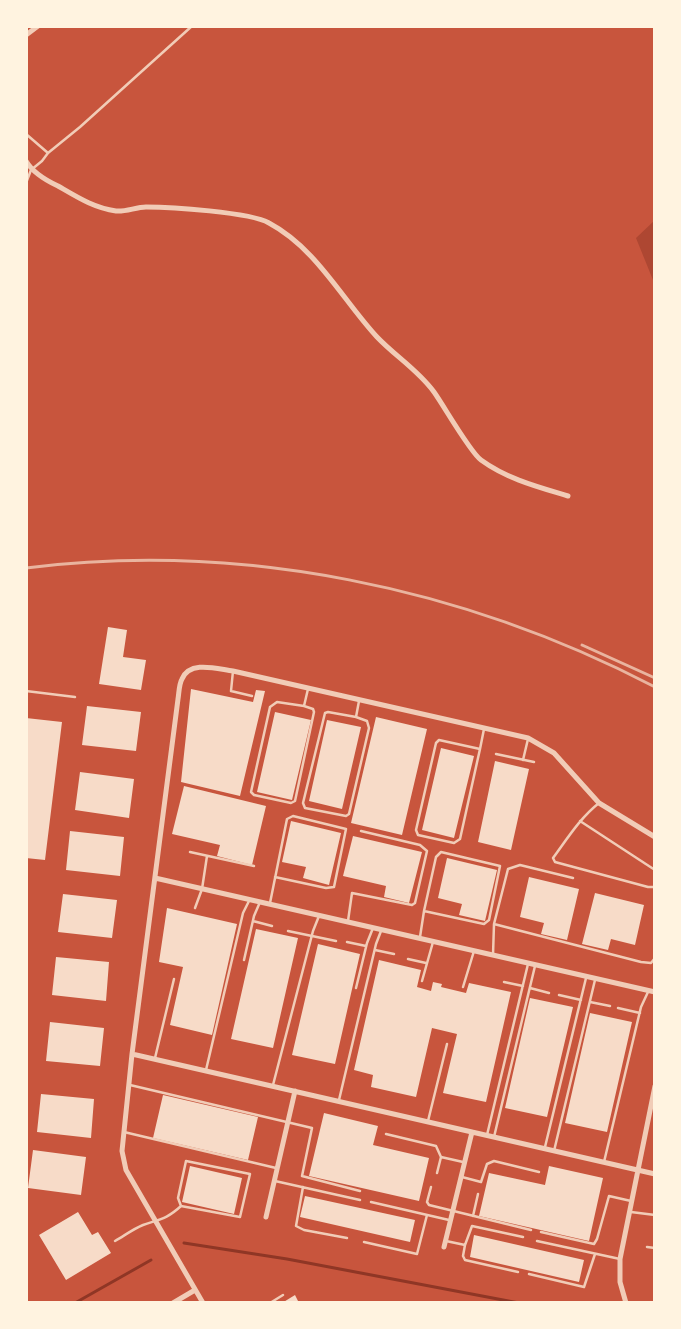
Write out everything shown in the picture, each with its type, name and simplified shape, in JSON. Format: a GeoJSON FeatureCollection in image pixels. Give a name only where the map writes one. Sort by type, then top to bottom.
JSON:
{"type":"FeatureCollection","features":[{"type":"Feature","properties":{"kind":"street"},"geometry":{"type":"LineString","coordinates":[[26,36],[38,26]]}},
{"type":"Feature","properties":{"kind":"street"},"geometry":{"type":"LineString","coordinates":[[26,161],[31,170],[99,208],[119,211],[144,206],[245,216],[268,222],[299,244],[335,283],[379,338],[405,361],[432,390],[480,459],[515,479],[568,496]]}},
{"type":"Feature","properties":{"kind":"street"},"geometry":{"type":"LineString","coordinates":[[203,1303],[126,1170],[122,1151],[154,878],[182,678],[197,667],[233,671],[528,738],[554,754],[598,802],[655,837]]}},
{"type":"Feature","properties":{"kind":"street"},"geometry":{"type":"LineString","coordinates":[[154,878],[655,992]]}},
{"type":"Feature","properties":{"kind":"street"},"geometry":{"type":"LineString","coordinates":[[132,1054],[655,1174]]}},
{"type":"Feature","properties":{"kind":"street"},"geometry":{"type":"LineString","coordinates":[[626,1303],[620,1282],[620,1259],[655,1086]]}},
{"type":"Feature","properties":{"kind":"street"},"geometry":{"type":"LineString","coordinates":[[266,1217],[295,1092]]}},
{"type":"Feature","properties":{"kind":"street"},"geometry":{"type":"LineString","coordinates":[[445,1244],[472,1132]]}},
{"type":"Feature","properties":{"kind":"street"},"geometry":{"type":"LineString","coordinates":[[173,1303],[195,1290]]}},
{"type":"Feature","properties":{"kind":"lane"},"geometry":{"type":"LineString","coordinates":[[26,183],[31,170],[48,153],[80,127],[137,73],[192,26]]}},
{"type":"Feature","properties":{"kind":"lane"},"geometry":{"type":"LineString","coordinates":[[26,134],[48,153]]}},
{"type":"Feature","properties":{"kind":"lane"},"geometry":{"type":"LineString","coordinates":[[233,671],[231,691],[252,696]]}},
{"type":"Feature","properties":{"kind":"lane"},"geometry":{"type":"LineString","coordinates":[[304,706],[308,689]]}},
{"type":"Feature","properties":{"kind":"lane"},"geometry":{"type":"LineString","coordinates":[[26,691],[75,697]]}},
{"type":"Feature","properties":{"kind":"lane"},"geometry":{"type":"LineString","coordinates":[[356,718],[359,701]]}},
{"type":"Feature","properties":{"kind":"lane"},"geometry":{"type":"LineString","coordinates":[[277,702],[304,706],[313,709],[314,712],[295,801],[291,803],[254,795],[251,792],[270,707],[277,702]]}},
{"type":"Feature","properties":{"kind":"lane"},"geometry":{"type":"LineString","coordinates":[[332,712],[356,718],[367,721],[368,728],[349,814],[346,816],[305,808],[303,802],[325,713],[332,712]]}},
{"type":"Feature","properties":{"kind":"lane"},"geometry":{"type":"LineString","coordinates":[[480,749],[443,741],[436,743],[416,830],[418,835],[454,842],[460,839],[480,749],[484,729]]}},
{"type":"Feature","properties":{"kind":"lane"},"geometry":{"type":"LineString","coordinates":[[523,760],[528,738]]}},
{"type":"Feature","properties":{"kind":"lane"},"geometry":{"type":"LineString","coordinates":[[496,754],[534,762]]}},
{"type":"Feature","properties":{"kind":"lane"},"geometry":{"type":"LineString","coordinates":[[598,802],[580,822],[553,858],[554,862],[648,887],[655,887]]}},
{"type":"Feature","properties":{"kind":"lane"},"geometry":{"type":"LineString","coordinates":[[270,905],[275,877],[287,819],[293,816],[346,829],[334,887],[326,888],[275,877]]}},
{"type":"Feature","properties":{"kind":"lane"},"geometry":{"type":"LineString","coordinates":[[580,822],[655,870]]}},
{"type":"Feature","properties":{"kind":"lane"},"geometry":{"type":"LineString","coordinates":[[348,922],[352,893],[407,906],[415,903],[427,851],[420,845],[361,831]]}},
{"type":"Feature","properties":{"kind":"lane"},"geometry":{"type":"LineString","coordinates":[[190,852],[254,866]]}},
{"type":"Feature","properties":{"kind":"lane"},"geometry":{"type":"LineString","coordinates":[[420,937],[424,911],[436,857],[441,852],[500,866],[488,920],[484,924],[424,911]]}},
{"type":"Feature","properties":{"kind":"lane"},"geometry":{"type":"LineString","coordinates":[[195,908],[202,889],[207,856]]}},
{"type":"Feature","properties":{"kind":"lane"},"geometry":{"type":"LineString","coordinates":[[493,955],[494,924],[508,869],[520,865],[573,878]]}},
{"type":"Feature","properties":{"kind":"lane"},"geometry":{"type":"LineString","coordinates":[[206,1071],[243,913],[249,900]]}},
{"type":"Feature","properties":{"kind":"lane"},"geometry":{"type":"LineString","coordinates":[[244,960],[253,921],[260,902]]}},
{"type":"Feature","properties":{"kind":"lane"},"geometry":{"type":"LineString","coordinates":[[272,1086],[319,916]]}},
{"type":"Feature","properties":{"kind":"lane"},"geometry":{"type":"LineString","coordinates":[[253,921],[272,926]]}},
{"type":"Feature","properties":{"kind":"lane"},"geometry":{"type":"LineString","coordinates":[[494,924],[640,962],[651,962],[655,958]]}},
{"type":"Feature","properties":{"kind":"lane"},"geometry":{"type":"LineString","coordinates":[[356,988],[366,946],[373,928]]}},
{"type":"Feature","properties":{"kind":"lane"},"geometry":{"type":"LineString","coordinates":[[339,1102],[375,950],[382,930]]}},
{"type":"Feature","properties":{"kind":"lane"},"geometry":{"type":"LineString","coordinates":[[288,931],[336,942]]}},
{"type":"Feature","properties":{"kind":"lane"},"geometry":{"type":"LineString","coordinates":[[347,942],[366,946]]}},
{"type":"Feature","properties":{"kind":"lane"},"geometry":{"type":"LineString","coordinates":[[422,981],[433,942]]}},
{"type":"Feature","properties":{"kind":"lane"},"geometry":{"type":"LineString","coordinates":[[375,950],[394,954]]}},
{"type":"Feature","properties":{"kind":"lane"},"geometry":{"type":"LineString","coordinates":[[463,987],[474,951]]}},
{"type":"Feature","properties":{"kind":"lane"},"geometry":{"type":"LineString","coordinates":[[408,959],[426,963]]}},
{"type":"Feature","properties":{"kind":"lane"},"geometry":{"type":"LineString","coordinates":[[487,1136],[528,963]]}},
{"type":"Feature","properties":{"kind":"lane"},"geometry":{"type":"LineString","coordinates":[[494,1137],[535,965]]}},
{"type":"Feature","properties":{"kind":"lane"},"geometry":{"type":"LineString","coordinates":[[545,1149],[586,976]]}},
{"type":"Feature","properties":{"kind":"lane"},"geometry":{"type":"LineString","coordinates":[[554,1151],[595,978]]}},
{"type":"Feature","properties":{"kind":"lane"},"geometry":{"type":"LineString","coordinates":[[155,1060],[174,980]]}},
{"type":"Feature","properties":{"kind":"lane"},"geometry":{"type":"LineString","coordinates":[[504,982],[523,986]]}},
{"type":"Feature","properties":{"kind":"lane"},"geometry":{"type":"LineString","coordinates":[[530,988],[549,993]]}},
{"type":"Feature","properties":{"kind":"lane"},"geometry":{"type":"LineString","coordinates":[[604,1162],[640,1013],[648,991]]}},
{"type":"Feature","properties":{"kind":"lane"},"geometry":{"type":"LineString","coordinates":[[559,995],[581,1000]]}},
{"type":"Feature","properties":{"kind":"lane"},"geometry":{"type":"LineString","coordinates":[[590,1002],[610,1006]]}},
{"type":"Feature","properties":{"kind":"lane"},"geometry":{"type":"LineString","coordinates":[[618,1008],[640,1013]]}},
{"type":"Feature","properties":{"kind":"lane"},"geometry":{"type":"LineString","coordinates":[[428,1122],[447,1044]]}},
{"type":"Feature","properties":{"kind":"lane"},"geometry":{"type":"LineString","coordinates":[[130,1084],[312,1128],[302,1173],[304,1178],[360,1191]]}},
{"type":"Feature","properties":{"kind":"lane"},"geometry":{"type":"LineString","coordinates":[[124,1132],[277,1169]]}},
{"type":"Feature","properties":{"kind":"lane"},"geometry":{"type":"LineString","coordinates":[[386,1134],[436,1146],[441,1157],[437,1174]]}},
{"type":"Feature","properties":{"kind":"lane"},"geometry":{"type":"LineString","coordinates":[[441,1157],[465,1162]]}},
{"type":"Feature","properties":{"kind":"lane"},"geometry":{"type":"LineString","coordinates":[[186,1160],[250,1174],[240,1217],[181,1206],[178,1198],[186,1160]]}},
{"type":"Feature","properties":{"kind":"lane"},"geometry":{"type":"LineString","coordinates":[[462,1177],[482,1182],[487,1164],[494,1162],[539,1172]]}},
{"type":"Feature","properties":{"kind":"lane"},"geometry":{"type":"LineString","coordinates":[[275,1181],[360,1200]]}},
{"type":"Feature","properties":{"kind":"lane"},"geometry":{"type":"LineString","coordinates":[[304,1187],[296,1226],[304,1230],[347,1238]]}},
{"type":"Feature","properties":{"kind":"lane"},"geometry":{"type":"LineString","coordinates":[[431,1187],[428,1204],[531,1230]]}},
{"type":"Feature","properties":{"kind":"lane"},"geometry":{"type":"LineString","coordinates":[[473,1216],[478,1194]]}},
{"type":"Feature","properties":{"kind":"lane"},"geometry":{"type":"LineString","coordinates":[[541,1232],[594,1244],[596,1243],[609,1196],[631,1201]]}},
{"type":"Feature","properties":{"kind":"lane"},"geometry":{"type":"LineString","coordinates":[[371,1202],[451,1220]]}},
{"type":"Feature","properties":{"kind":"lane"},"geometry":{"type":"LineString","coordinates":[[115,1241],[141,1226],[156,1223],[170,1216],[181,1206]]}},
{"type":"Feature","properties":{"kind":"lane"},"geometry":{"type":"LineString","coordinates":[[629,1211],[655,1216]]}},
{"type":"Feature","properties":{"kind":"lane"},"geometry":{"type":"LineString","coordinates":[[364,1242],[417,1254],[427,1215]]}},
{"type":"Feature","properties":{"kind":"lane"},"geometry":{"type":"LineString","coordinates":[[518,1272],[465,1260],[463,1256],[472,1226],[523,1237]]}},
{"type":"Feature","properties":{"kind":"lane"},"geometry":{"type":"LineString","coordinates":[[537,1241],[620,1259]]}},
{"type":"Feature","properties":{"kind":"lane"},"geometry":{"type":"LineString","coordinates":[[445,1244],[465,1246]]}},
{"type":"Feature","properties":{"kind":"lane"},"geometry":{"type":"LineString","coordinates":[[647,1247],[655,1248]]}},
{"type":"Feature","properties":{"kind":"lane"},"geometry":{"type":"LineString","coordinates":[[529,1274],[584,1287],[594,1254]]}},
{"type":"Feature","properties":{"kind":"lane"},"geometry":{"type":"LineString","coordinates":[[270,1303],[284,1295]]}},
{"type":"Feature","properties":{"kind":"shaded area"},"geometry":{"type":"Polygon","coordinates":[[[655,220],[655,285],[636,238],[655,220]]]}},
{"type":"Feature","properties":{"kind":"building"},"geometry":{"type":"Polygon","coordinates":[[[108,627],[127,630],[123,657],[146,660],[141,690],[99,684],[108,627]]]}},
{"type":"Feature","properties":{"kind":"building"},"geometry":{"type":"Polygon","coordinates":[[[191,689],[253,702],[256,690],[265,691],[240,796],[181,782],[191,689]]]}},
{"type":"Feature","properties":{"kind":"building"},"geometry":{"type":"Polygon","coordinates":[[[87,706],[141,712],[136,751],[82,745],[87,706]]]}},
{"type":"Feature","properties":{"kind":"building"},"geometry":{"type":"Polygon","coordinates":[[[275,712],[311,720],[292,800],[257,792],[275,712]]]}},
{"type":"Feature","properties":{"kind":"building"},"geometry":{"type":"Polygon","coordinates":[[[376,717],[427,729],[402,835],[351,823],[376,717]]]}},
{"type":"Feature","properties":{"kind":"building"},"geometry":{"type":"Polygon","coordinates":[[[26,718],[62,722],[45,860],[26,858],[26,718]]]}},
{"type":"Feature","properties":{"kind":"building"},"geometry":{"type":"Polygon","coordinates":[[[327,720],[361,727],[342,809],[309,801],[327,720]]]}},
{"type":"Feature","properties":{"kind":"building"},"geometry":{"type":"Polygon","coordinates":[[[441,748],[474,756],[454,838],[422,830],[441,748]]]}},
{"type":"Feature","properties":{"kind":"building"},"geometry":{"type":"Polygon","coordinates":[[[495,761],[529,769],[511,850],[478,842],[495,761]]]}},
{"type":"Feature","properties":{"kind":"building"},"geometry":{"type":"Polygon","coordinates":[[[80,772],[134,779],[129,818],[75,810],[80,772]]]}},
{"type":"Feature","properties":{"kind":"building"},"geometry":{"type":"Polygon","coordinates":[[[184,786],[266,806],[252,865],[217,856],[220,845],[172,834],[184,786]]]}},
{"type":"Feature","properties":{"kind":"building"},"geometry":{"type":"Polygon","coordinates":[[[291,821],[341,833],[329,885],[303,878],[306,867],[282,862],[291,821]]]}},
{"type":"Feature","properties":{"kind":"building"},"geometry":{"type":"Polygon","coordinates":[[[70,831],[124,837],[120,876],[66,870],[70,831]]]}},
{"type":"Feature","properties":{"kind":"building"},"geometry":{"type":"Polygon","coordinates":[[[353,836],[422,852],[409,903],[384,897],[386,886],[343,876],[353,836]]]}},
{"type":"Feature","properties":{"kind":"building"},"geometry":{"type":"Polygon","coordinates":[[[447,858],[497,870],[485,921],[459,915],[462,904],[438,898],[447,858]]]}},
{"type":"Feature","properties":{"kind":"building"},"geometry":{"type":"Polygon","coordinates":[[[529,877],[579,889],[567,940],[541,934],[544,923],[520,917],[529,877]]]}},
{"type":"Feature","properties":{"kind":"building"},"geometry":{"type":"Polygon","coordinates":[[[595,893],[644,905],[635,945],[611,939],[608,950],[582,944],[595,893]]]}},
{"type":"Feature","properties":{"kind":"building"},"geometry":{"type":"Polygon","coordinates":[[[63,894],[117,900],[112,938],[58,932],[63,894]]]}},
{"type":"Feature","properties":{"kind":"building"},"geometry":{"type":"Polygon","coordinates":[[[167,908],[237,924],[212,1035],[170,1025],[183,967],[159,962],[167,908]]]}},
{"type":"Feature","properties":{"kind":"building"},"geometry":{"type":"Polygon","coordinates":[[[256,929],[298,938],[273,1048],[231,1039],[256,929]]]}},
{"type":"Feature","properties":{"kind":"building"},"geometry":{"type":"Polygon","coordinates":[[[318,944],[360,954],[335,1064],[292,1055],[318,944]]]}},
{"type":"Feature","properties":{"kind":"building"},"geometry":{"type":"Polygon","coordinates":[[[56,957],[109,962],[106,1001],[52,995],[56,957]]]}},
{"type":"Feature","properties":{"kind":"building"},"geometry":{"type":"Polygon","coordinates":[[[379,960],[421,970],[417,987],[431,991],[433,982],[442,984],[441,987],[466,993],[469,983],[511,992],[486,1102],[443,1093],[457,1034],[432,1028],[416,1097],[371,1087],[373,1075],[354,1070],[379,960]]]}},
{"type":"Feature","properties":{"kind":"building"},"geometry":{"type":"Polygon","coordinates":[[[530,998],[573,1007],[547,1117],[505,1108],[530,998]]]}},
{"type":"Feature","properties":{"kind":"building"},"geometry":{"type":"Polygon","coordinates":[[[590,1013],[632,1022],[607,1132],[565,1123],[590,1013]]]}},
{"type":"Feature","properties":{"kind":"building"},"geometry":{"type":"Polygon","coordinates":[[[50,1022],[104,1028],[100,1066],[46,1061],[50,1022]]]}},
{"type":"Feature","properties":{"kind":"building"},"geometry":{"type":"Polygon","coordinates":[[[41,1094],[94,1099],[91,1138],[37,1132],[41,1094]]]}},
{"type":"Feature","properties":{"kind":"building"},"geometry":{"type":"Polygon","coordinates":[[[163,1095],[258,1117],[248,1160],[153,1138],[163,1095]]]}},
{"type":"Feature","properties":{"kind":"building"},"geometry":{"type":"Polygon","coordinates":[[[324,1113],[378,1126],[373,1145],[429,1158],[419,1201],[309,1176],[324,1113]]]}},
{"type":"Feature","properties":{"kind":"building"},"geometry":{"type":"Polygon","coordinates":[[[33,1150],[86,1157],[81,1195],[28,1188],[33,1150]]]}},
{"type":"Feature","properties":{"kind":"building"},"geometry":{"type":"Polygon","coordinates":[[[190,1166],[242,1178],[234,1214],[182,1202],[190,1166]]]}},
{"type":"Feature","properties":{"kind":"building"},"geometry":{"type":"Polygon","coordinates":[[[549,1166],[603,1178],[589,1241],[479,1216],[489,1173],[545,1185],[549,1166]]]}},
{"type":"Feature","properties":{"kind":"building"},"geometry":{"type":"Polygon","coordinates":[[[305,1196],[415,1220],[410,1242],[300,1217],[305,1196]]]}},
{"type":"Feature","properties":{"kind":"building"},"geometry":{"type":"Polygon","coordinates":[[[78,1212],[92,1235],[98,1232],[111,1253],[66,1280],[39,1235],[78,1212]]]}},
{"type":"Feature","properties":{"kind":"building"},"geometry":{"type":"Polygon","coordinates":[[[474,1235],[584,1260],[579,1282],[470,1257],[474,1235]]]}},
{"type":"Feature","properties":{"kind":"building"},"geometry":{"type":"Polygon","coordinates":[[[295,1295],[299,1303],[282,1303],[295,1295]]]}},
{"type":"Feature","properties":{"kind":"waterway"},"geometry":{"type":"LineString","coordinates":[[184,1243],[287,1259],[519,1303]]}},
{"type":"Feature","properties":{"kind":"waterway"},"geometry":{"type":"LineString","coordinates":[[75,1303],[151,1260]]}},
{"type":"Feature","properties":{"kind":"railway"},"geometry":{"type":"LineString","coordinates":[[26,568],[107,561],[188,561],[269,567],[349,580],[428,598],[506,622],[582,652],[655,687]]}},
{"type":"Feature","properties":{"kind":"railway"},"geometry":{"type":"LineString","coordinates":[[582,645],[655,678]]}}]}
